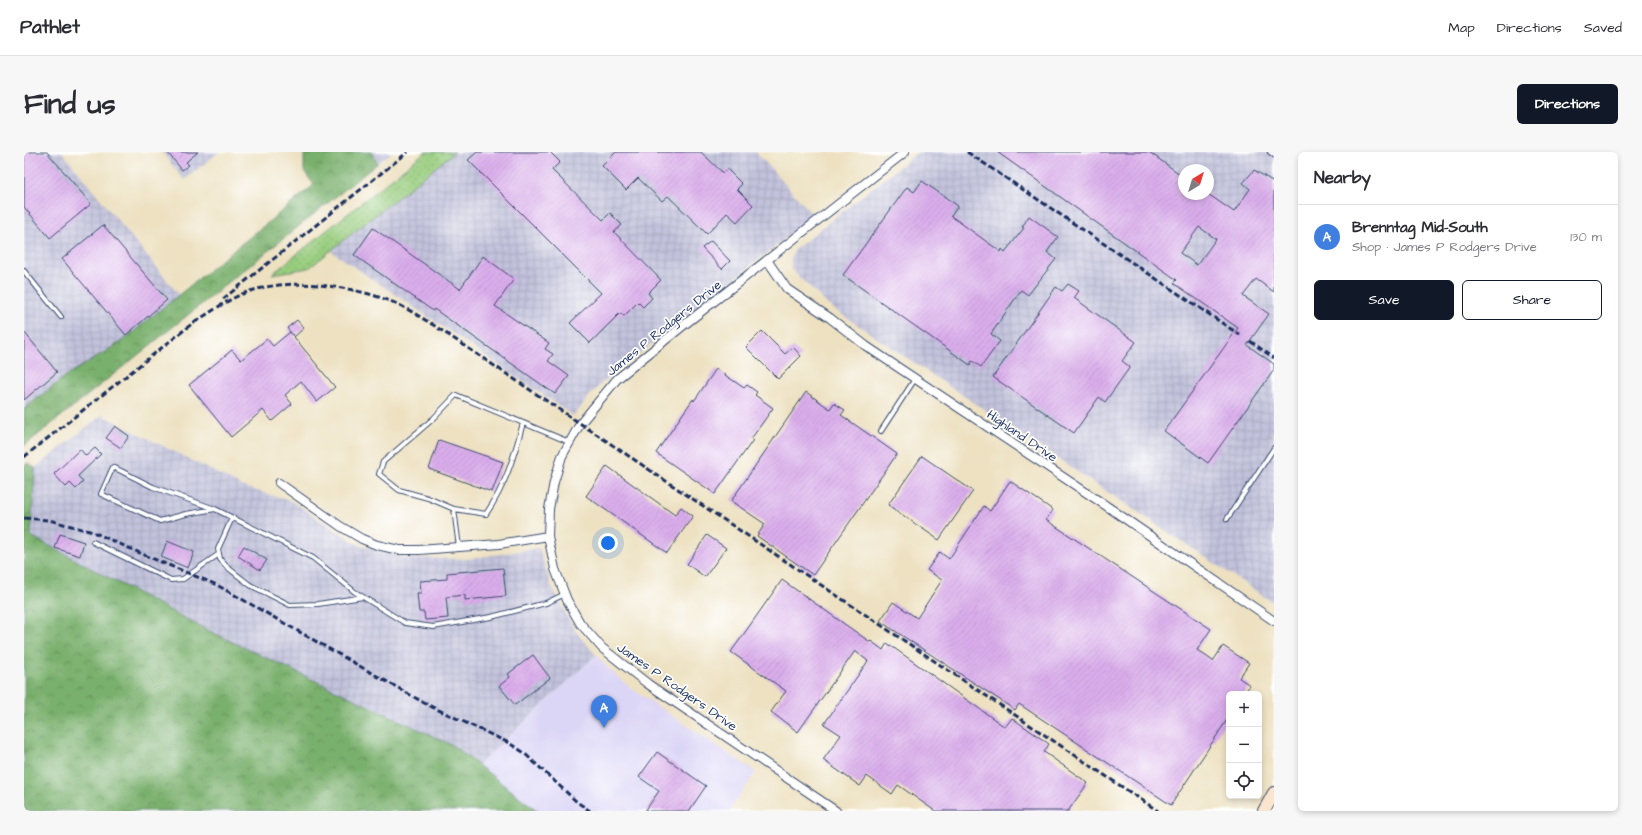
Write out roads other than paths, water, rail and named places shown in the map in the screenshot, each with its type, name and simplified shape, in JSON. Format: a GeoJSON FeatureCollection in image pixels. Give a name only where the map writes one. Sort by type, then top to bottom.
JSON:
{"type":"FeatureCollection","features":[{"type":"Feature","properties":{"kind":"main road"},"geometry":{"type":"LineString","coordinates":[[1264,811],[1274,793]]}},
{"type":"Feature","properties":{"kind":"street","name":"James P Rodgers Drive"},"geometry":{"type":"LineString","coordinates":[[836,811],[648,684],[602,648],[580,623],[554,569],[548,536],[549,509],[554,482],[562,456],[580,424],[617,379],[904,152]]}},
{"type":"Feature","properties":{"kind":"street","name":"Highland Drive"},"geometry":{"type":"LineString","coordinates":[[767,260],[787,289],[830,318],[866,346],[1117,513],[1274,621]]}},
{"type":"Feature","properties":{"kind":"street"},"geometry":{"type":"LineString","coordinates":[[279,483],[340,526],[377,545],[405,550],[499,544],[548,536]]}},
{"type":"Feature","properties":{"kind":"lane"},"geometry":{"type":"LineString","coordinates":[[24,271],[61,317]]}},
{"type":"Feature","properties":{"kind":"lane"},"geometry":{"type":"LineString","coordinates":[[881,431],[915,379]]}},
{"type":"Feature","properties":{"kind":"lane"},"geometry":{"type":"LineString","coordinates":[[523,423],[508,475],[495,502],[486,514],[454,509],[428,498],[399,490],[379,474],[383,462],[434,418],[456,396],[523,423],[570,442]]}},
{"type":"Feature","properties":{"kind":"lane"},"geometry":{"type":"LineString","coordinates":[[1227,519],[1274,448]]}},
{"type":"Feature","properties":{"kind":"lane"},"geometry":{"type":"LineString","coordinates":[[215,509],[186,514],[160,521],[101,494],[113,467],[153,487],[215,509],[313,558],[363,597],[405,623],[433,627],[491,617],[546,603],[565,594]]}},
{"type":"Feature","properties":{"kind":"lane"},"geometry":{"type":"LineString","coordinates":[[454,509],[458,547]]}},
{"type":"Feature","properties":{"kind":"lane"},"geometry":{"type":"LineString","coordinates":[[232,518],[218,549],[220,559],[227,567],[250,585],[290,605],[318,604],[363,597]]}},
{"type":"Feature","properties":{"kind":"lane"},"geometry":{"type":"LineString","coordinates":[[93,542],[171,580],[182,579],[219,554]]}},
{"type":"Feature","properties":{"kind":"railway"},"geometry":{"type":"LineString","coordinates":[[223,299],[408,152]]}},
{"type":"Feature","properties":{"kind":"railway"},"geometry":{"type":"LineString","coordinates":[[967,152],[1240,335]]}},
{"type":"Feature","properties":{"kind":"railway"},"geometry":{"type":"LineString","coordinates":[[195,322],[238,296],[269,286],[304,284],[322,285],[358,291],[402,306],[435,326],[1158,811]]}},
{"type":"Feature","properties":{"kind":"railway"},"geometry":{"type":"LineString","coordinates":[[24,457],[198,319]]}},
{"type":"Feature","properties":{"kind":"railway"},"geometry":{"type":"LineString","coordinates":[[1250,341],[1274,358]]}},
{"type":"Feature","properties":{"kind":"railway"},"geometry":{"type":"LineString","coordinates":[[24,518],[49,520],[93,532],[217,585],[428,705],[509,743],[523,752],[577,802],[590,811]]}},
{"type":"Feature","properties":{"kind":"place","name":"Brenntag Mid-South"},"geometry":{"type":"Point","coordinates":[604,728]}}]}
